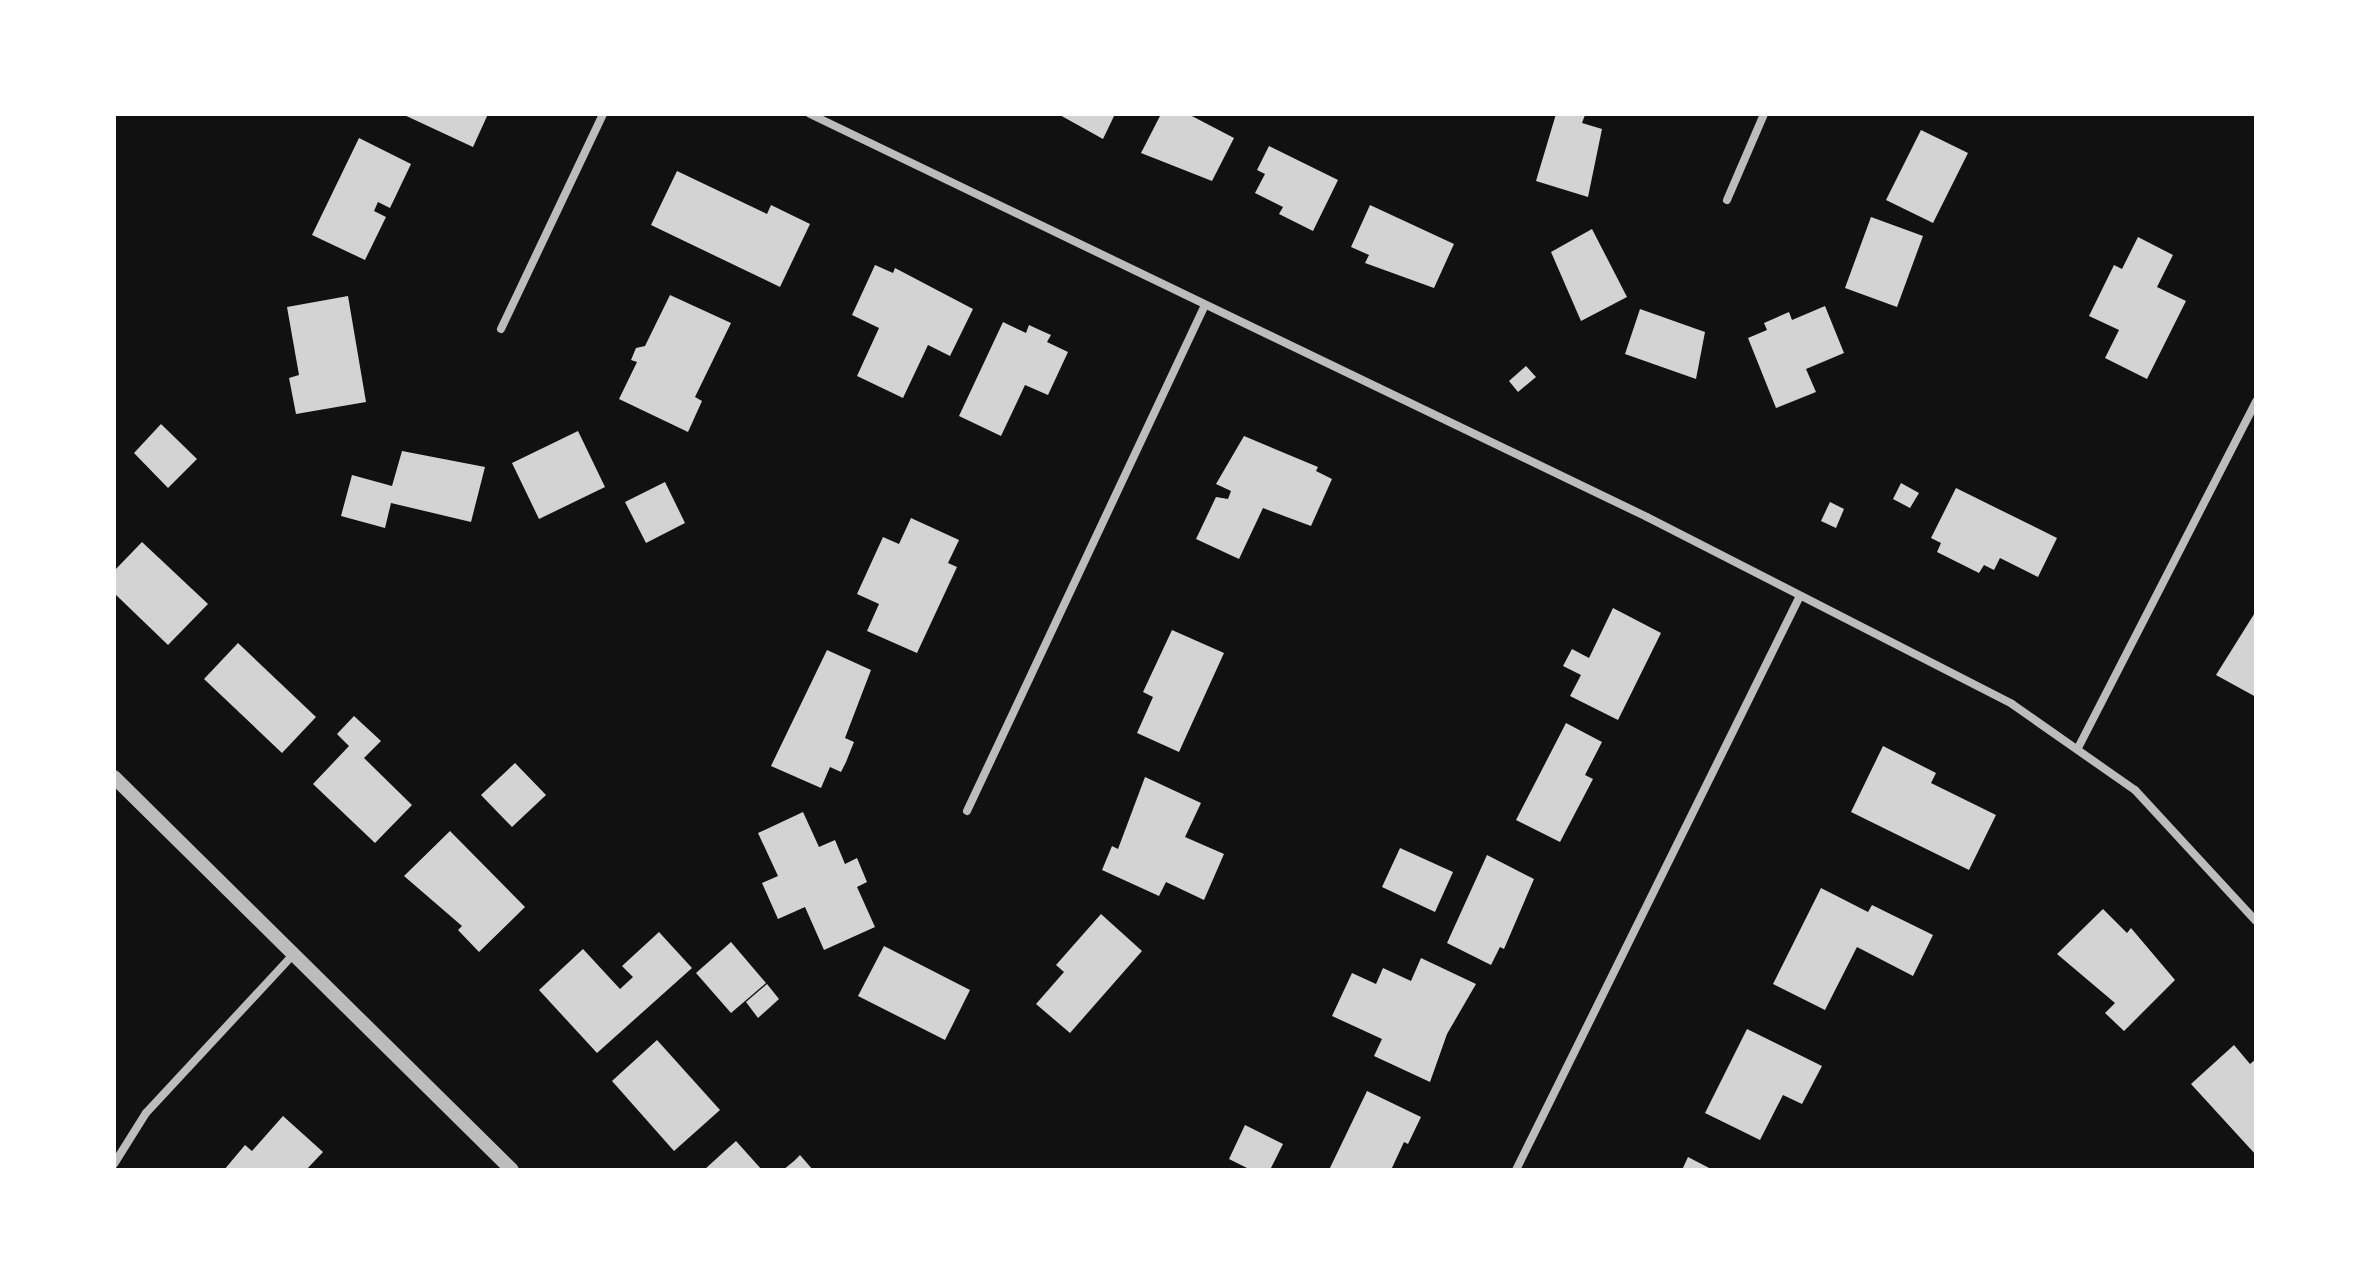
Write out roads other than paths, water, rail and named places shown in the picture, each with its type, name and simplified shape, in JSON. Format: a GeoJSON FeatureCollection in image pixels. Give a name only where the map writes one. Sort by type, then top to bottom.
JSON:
{"type":"FeatureCollection","features":[{"type":"Feature","properties":{"kind":"street"},"geometry":{"type":"LineString","coordinates":[[501,329],[603,114]]}},
{"type":"Feature","properties":{"kind":"street"},"geometry":{"type":"LineString","coordinates":[[810,114],[1647,517],[1799,598],[2012,704],[2135,790],[2256,921]]}},
{"type":"Feature","properties":{"kind":"street"},"geometry":{"type":"LineString","coordinates":[[1727,200],[1764,114]]}},
{"type":"Feature","properties":{"kind":"street"},"geometry":{"type":"LineString","coordinates":[[967,811],[1205,305]]}},
{"type":"Feature","properties":{"kind":"street"},"geometry":{"type":"LineString","coordinates":[[2078,748],[2256,401]]}},
{"type":"Feature","properties":{"kind":"street"},"geometry":{"type":"LineString","coordinates":[[1516,1170],[1799,598]]}},
{"type":"Feature","properties":{"kind":"street"},"geometry":{"type":"LineString","coordinates":[[114,777],[512,1170]]}},
{"type":"Feature","properties":{"kind":"street"},"geometry":{"type":"LineString","coordinates":[[114,1164],[146,1113],[294,954]]}}]}
